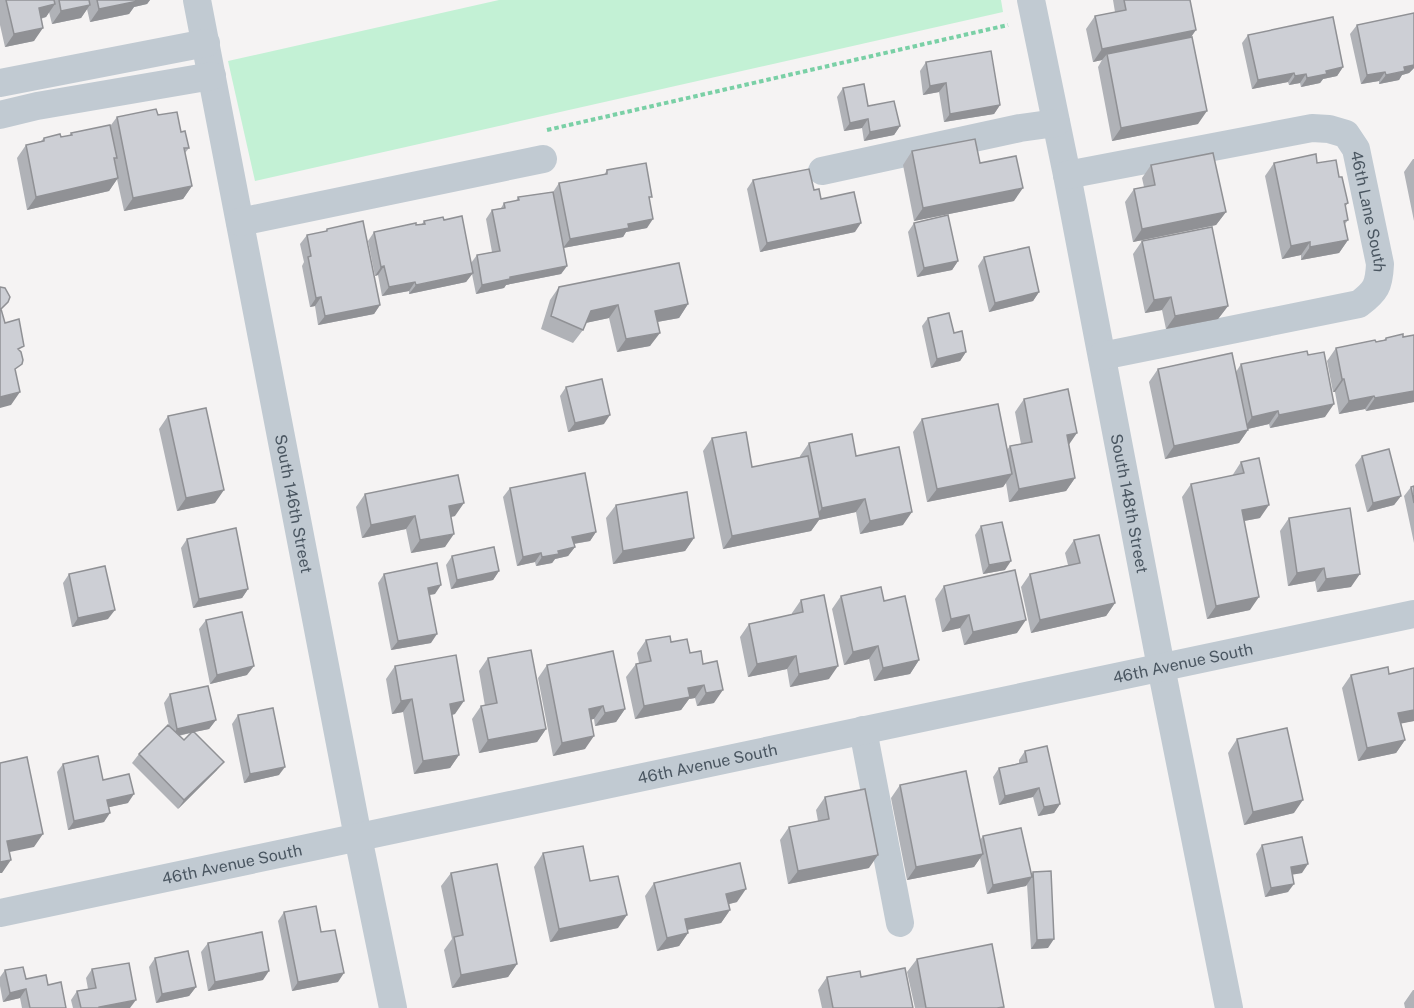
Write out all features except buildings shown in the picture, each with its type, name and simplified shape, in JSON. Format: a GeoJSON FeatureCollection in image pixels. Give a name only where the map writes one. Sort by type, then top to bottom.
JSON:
{"type":"FeatureCollection","features":[{"type":"Feature","properties":{"kind":"street","name":"South 146th Street"},"geometry":{"type":"LineString","coordinates":[[197,0],[393,1008]]}},
{"type":"Feature","properties":{"kind":"street","name":"South 148th Street"},"geometry":{"type":"LineString","coordinates":[[1033,9],[1228,1008]]}},
{"type":"Feature","properties":{"kind":"street"},"geometry":{"type":"LineString","coordinates":[[0,83],[206,44]]}},
{"type":"Feature","properties":{"kind":"street"},"geometry":{"type":"LineString","coordinates":[[0,115],[37,106],[212,76]]}},
{"type":"Feature","properties":{"kind":"street"},"geometry":{"type":"LineString","coordinates":[[822,171],[1020,128],[1056,123]]}},
{"type":"Feature","properties":{"kind":"street","name":"46th Lane South"},"geometry":{"type":"LineString","coordinates":[[1067,175],[1312,128],[1329,129],[1346,134],[1356,148],[1380,264],[1380,277],[1373,293],[1359,304],[1102,356]]}},
{"type":"Feature","properties":{"kind":"street"},"geometry":{"type":"LineString","coordinates":[[240,222],[540,146]]}},
{"type":"Feature","properties":{"kind":"street","name":"46th Avenue South"},"geometry":{"type":"LineString","coordinates":[[0,914],[1414,614]]}},
{"type":"Feature","properties":{"kind":"street"},"geometry":{"type":"LineString","coordinates":[[863,730],[900,923]]}},
{"type":"Feature","properties":{"kind":"path"},"geometry":{"type":"LineString","coordinates":[[540,146],[1033,9]]}},
{"type":"Feature","properties":{"kind":"green space"},"geometry":{"type":"Polygon","coordinates":[[[499,0],[1001,0],[1003,12],[255,181],[228,61],[499,0]]]}}]}
